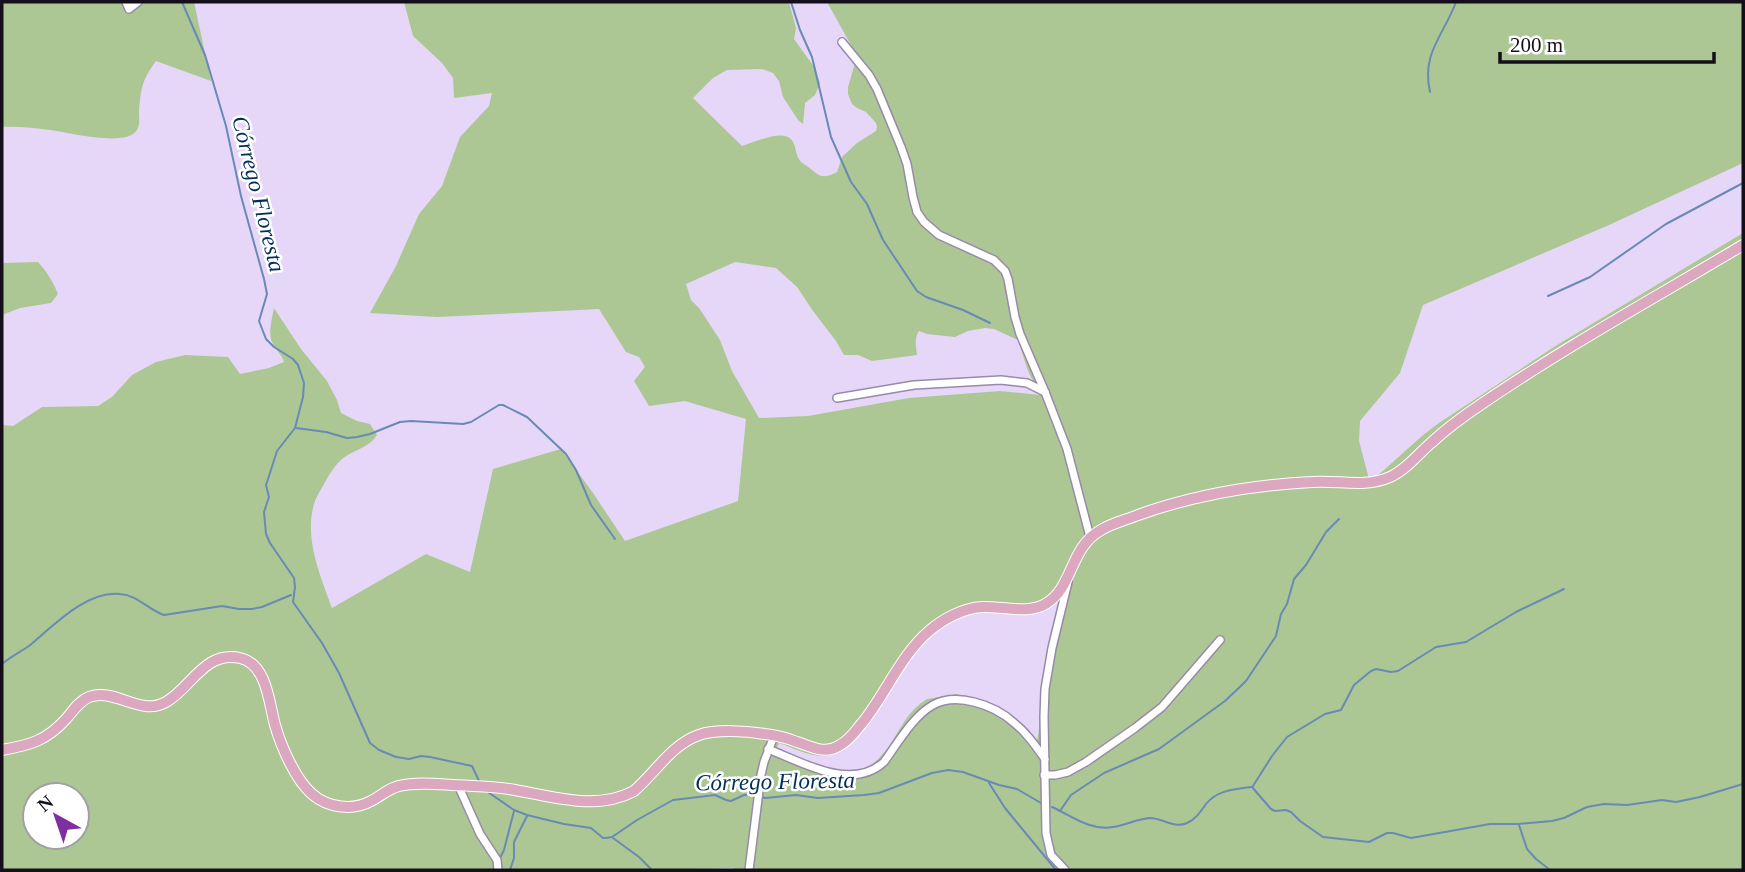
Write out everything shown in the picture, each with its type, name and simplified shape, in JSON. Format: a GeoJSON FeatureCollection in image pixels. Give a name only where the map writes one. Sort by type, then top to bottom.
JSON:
{"type":"FeatureCollection","features":[{"type":"Feature","properties":{"kind":"main road"},"geometry":{"type":"LineString","coordinates":[[2,750],[41,740],[92,696],[110,697],[148,707],[163,704],[202,668],[214,661],[230,657],[248,661],[259,673],[275,726],[290,763],[301,781],[319,799],[339,806],[355,807],[400,786],[424,783],[481,786],[557,798],[605,801],[634,790],[680,746],[701,734],[763,734],[824,751],[831,750],[852,736],[917,643],[929,631],[952,616],[979,607],[1023,609],[1043,606],[1059,592],[1077,553],[1090,537],[1100,530],[1169,503],[1243,488],[1310,482],[1356,484],[1389,477],[1398,473],[1439,435],[1484,402],[1743,245]]}},
{"type":"Feature","properties":{"kind":"street"},"geometry":{"type":"LineString","coordinates":[[126,2],[129,9],[138,2]]}},
{"type":"Feature","properties":{"kind":"street"},"geometry":{"type":"LineString","coordinates":[[842,43],[869,75],[877,89],[901,146],[917,212],[924,222],[939,235],[994,260],[1005,271],[1020,334],[1067,449],[1090,537]]}},
{"type":"Feature","properties":{"kind":"street"},"geometry":{"type":"LineString","coordinates":[[837,398],[914,385],[1001,380],[1027,383],[1045,392]]}},
{"type":"Feature","properties":{"kind":"street"},"geometry":{"type":"LineString","coordinates":[[1065,870],[1051,855],[1047,844],[1044,775],[1045,689],[1070,571]]}},
{"type":"Feature","properties":{"kind":"street"},"geometry":{"type":"LineString","coordinates":[[1044,775],[1068,772],[1136,728],[1170,699],[1220,640]]}},
{"type":"Feature","properties":{"kind":"street"},"geometry":{"type":"LineString","coordinates":[[768,749],[820,771],[836,774],[867,773],[884,762],[926,710],[941,702],[960,700],[982,705],[1006,717],[1019,727],[1045,759]]}},
{"type":"Feature","properties":{"kind":"street"},"geometry":{"type":"LineString","coordinates":[[749,870],[761,775],[774,736]]}},
{"type":"Feature","properties":{"kind":"street"},"geometry":{"type":"LineString","coordinates":[[457,785],[480,834],[497,860],[498,870]]}},
{"type":"Feature","properties":{"kind":"green space"},"geometry":{"type":"Polygon","coordinates":[[[2,2],[194,2],[211,81],[156,61],[143,85],[138,128],[133,134],[123,137],[98,138],[38,129],[2,127],[2,2]]]}},
{"type":"Feature","properties":{"kind":"green space"},"geometry":{"type":"Polygon","coordinates":[[[404,2],[789,2],[796,28],[794,39],[815,68],[820,83],[815,95],[805,103],[803,124],[783,97],[779,81],[773,73],[762,69],[727,70],[713,78],[693,98],[742,146],[770,137],[785,136],[793,142],[800,161],[818,174],[827,176],[837,172],[842,157],[876,131],[877,127],[866,112],[852,104],[848,94],[857,56],[827,2],[1743,2],[1743,163],[1609,225],[1423,305],[1400,373],[1360,421],[1359,441],[1369,479],[1374,478],[1439,423],[1557,345],[1743,233],[1743,870],[2,870],[2,425],[13,426],[42,407],[98,406],[112,397],[132,375],[156,362],[185,355],[228,357],[240,374],[284,362],[271,338],[274,308],[301,349],[327,381],[341,413],[370,424],[377,435],[370,443],[339,462],[315,501],[311,528],[314,555],[332,608],[426,554],[470,572],[493,469],[561,449],[625,541],[738,501],[746,419],[685,401],[649,406],[634,381],[645,367],[639,357],[626,352],[599,309],[437,317],[370,313],[396,266],[419,214],[442,186],[460,137],[489,106],[492,93],[454,98],[453,78],[442,63],[413,36],[404,2]],[[735,262],[686,284],[691,300],[720,340],[732,371],[759,418],[808,416],[909,398],[1000,391],[1040,395],[1028,371],[1018,340],[994,329],[968,331],[955,337],[919,331],[916,340],[917,355],[872,361],[858,355],[844,355],[797,287],[776,268],[735,262]],[[1062,596],[1052,605],[1039,610],[978,609],[951,618],[908,654],[869,722],[841,751],[824,756],[779,743],[776,750],[825,769],[854,772],[867,767],[880,757],[907,717],[921,703],[927,699],[957,694],[1017,722],[1037,741],[1062,596]]]}},
{"type":"Feature","properties":{"kind":"green space"},"geometry":{"type":"Polygon","coordinates":[[[38,262],[50,277],[58,294],[51,303],[20,308],[2,315],[2,263],[38,262]]]}},
{"type":"Feature","properties":{"kind":"waterway","name":"Córrego Floresta"},"geometry":{"type":"LineString","coordinates":[[182,2],[205,55],[226,126],[241,196],[264,279],[267,294],[259,321],[266,339],[298,365],[304,383],[295,428],[277,451],[266,485],[269,497],[264,512],[266,534],[294,578],[293,602],[339,673],[370,743],[396,757],[430,757],[472,766],[480,783]]}},
{"type":"Feature","properties":{"kind":"waterway"},"geometry":{"type":"LineString","coordinates":[[791,2],[812,57],[831,137],[851,182],[867,204],[883,240],[917,291],[990,323]]}},
{"type":"Feature","properties":{"kind":"waterway"},"geometry":{"type":"LineString","coordinates":[[1430,92],[1428,78],[1431,55],[1456,2]]}},
{"type":"Feature","properties":{"kind":"waterway"},"geometry":{"type":"LineString","coordinates":[[1548,296],[1590,277],[1666,224],[1743,183]]}},
{"type":"Feature","properties":{"kind":"waterway"},"geometry":{"type":"LineString","coordinates":[[296,428],[347,438],[357,437],[400,422],[463,424],[503,405],[527,417],[566,454],[591,505],[615,539]]}},
{"type":"Feature","properties":{"kind":"waterway"},"geometry":{"type":"LineString","coordinates":[[1060,811],[1071,795],[1104,773],[1159,749],[1225,701],[1246,681],[1276,636],[1294,579],[1326,532],[1339,519]]}},
{"type":"Feature","properties":{"kind":"waterway"},"geometry":{"type":"LineString","coordinates":[[1253,786],[1287,737],[1325,714],[1341,710],[1354,685],[1371,671],[1398,671],[1436,647],[1466,642],[1516,612],[1564,589]]}},
{"type":"Feature","properties":{"kind":"waterway"},"geometry":{"type":"LineString","coordinates":[[2,664],[83,603],[108,594],[132,597],[164,615],[222,606],[252,609],[291,595]]}},
{"type":"Feature","properties":{"kind":"waterway","name":"Córrego Floresta"},"geometry":{"type":"LineString","coordinates":[[760,796],[765,798],[796,795],[818,798],[879,793],[932,773],[948,770],[1017,789],[1041,803]]}},
{"type":"Feature","properties":{"kind":"waterway","name":"Córrego Floresta"},"geometry":{"type":"LineString","coordinates":[[989,783],[1005,808],[1056,870]]}},
{"type":"Feature","properties":{"kind":"waterway"},"geometry":{"type":"LineString","coordinates":[[1252,787],[1271,809],[1291,812],[1323,837],[1369,842],[1387,833],[1411,838],[1490,824],[1552,821],[1587,807],[1604,804],[1627,805],[1662,800],[1676,802],[1743,784]]}},
{"type":"Feature","properties":{"kind":"waterway"},"geometry":{"type":"LineString","coordinates":[[1052,807],[1097,827],[1113,827],[1150,818],[1182,825],[1198,815],[1215,796],[1251,787]]}},
{"type":"Feature","properties":{"kind":"waterway","name":"Córrego Floresta"},"geometry":{"type":"LineString","coordinates":[[485,790],[514,810],[564,824],[591,828],[603,838],[612,837],[673,800],[715,795],[731,801],[744,795],[755,794]]}},
{"type":"Feature","properties":{"kind":"waterway"},"geometry":{"type":"LineString","coordinates":[[500,858],[514,811]]}},
{"type":"Feature","properties":{"kind":"waterway"},"geometry":{"type":"LineString","coordinates":[[510,870],[514,858],[514,842],[527,816]]}},
{"type":"Feature","properties":{"kind":"waterway"},"geometry":{"type":"LineString","coordinates":[[1519,825],[1527,849],[1550,870]]}},
{"type":"Feature","properties":{"kind":"waterway"},"geometry":{"type":"LineString","coordinates":[[613,838],[652,870]]}}]}
